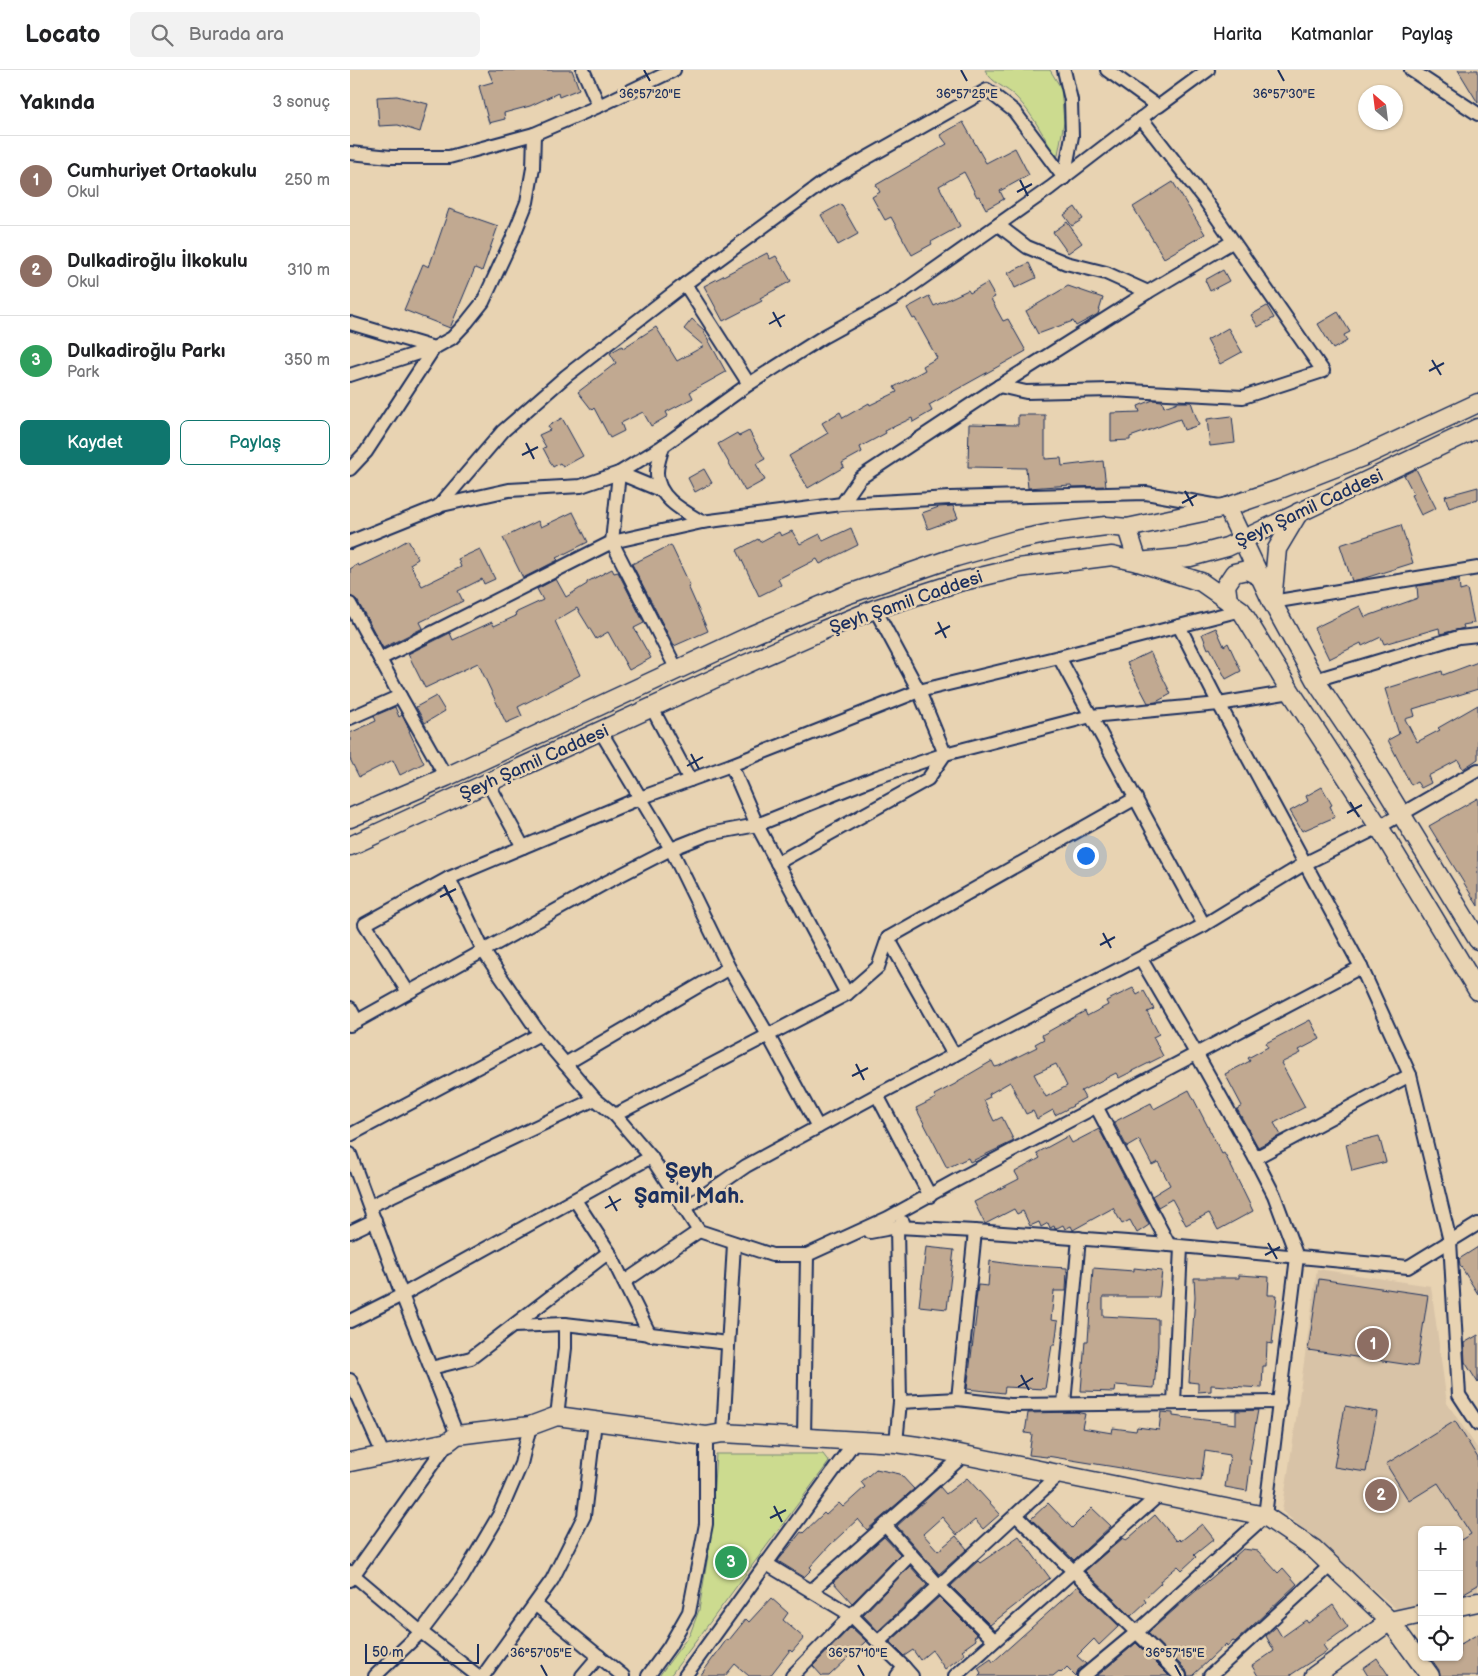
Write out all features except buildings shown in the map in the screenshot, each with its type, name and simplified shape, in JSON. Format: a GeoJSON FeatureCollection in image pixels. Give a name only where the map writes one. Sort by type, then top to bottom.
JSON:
{"type":"FeatureCollection","features":[{"type":"Feature","properties":{"kind":"main road","name":"Şeyh Şamil Caddesi"},"geometry":{"type":"LineString","coordinates":[[351,817],[446,777],[676,670],[846,595],[956,557],[1016,540],[1051,533],[1106,526],[1127,528],[1227,507],[1280,489],[1362,457],[1478,402]]}},
{"type":"Feature","properties":{"kind":"main road","name":"Şeyh Şamil Caddesi"},"geometry":{"type":"LineString","coordinates":[[350,846],[787,646],[875,609],[959,582],[1018,568],[1112,556],[1138,562],[1190,558],[1227,547],[1478,428]]}},
{"type":"Feature","properties":{"kind":"main road"},"geometry":{"type":"LineString","coordinates":[[1227,507],[1272,602],[1315,680],[1362,750],[1478,940]]}},
{"type":"Feature","properties":{"kind":"main road"},"geometry":{"type":"LineString","coordinates":[[1272,602],[1277,549],[1299,512]]}},
{"type":"Feature","properties":{"kind":"main road"},"geometry":{"type":"LineString","coordinates":[[1127,528],[1138,562],[1201,582],[1235,605]]}},
{"type":"Feature","properties":{"kind":"main road"},"geometry":{"type":"LineString","coordinates":[[1259,576],[1247,570],[1234,574],[1226,585],[1235,605],[1379,827],[1478,991]]}},
{"type":"Feature","properties":{"kind":"main road"},"geometry":{"type":"LineString","coordinates":[[350,1462],[453,1439],[530,1426],[557,1416],[715,1434],[896,1443],[925,1447],[1265,1516],[1314,1549],[1390,1620],[1430,1676]]}},
{"type":"Feature","properties":{"kind":"main road"},"geometry":{"type":"LineString","coordinates":[[1463,1605],[1478,1602]]}},
{"type":"Feature","properties":{"kind":"main road"},"geometry":{"type":"LineString","coordinates":[[1314,1676],[1390,1620],[1418,1615]]}},
{"type":"Feature","properties":{"kind":"street"},"geometry":{"type":"LineString","coordinates":[[583,70],[599,106]]}},
{"type":"Feature","properties":{"kind":"street"},"geometry":{"type":"LineString","coordinates":[[350,153],[391,157],[449,157],[534,134],[599,106],[674,70]]}},
{"type":"Feature","properties":{"kind":"street"},"geometry":{"type":"LineString","coordinates":[[1064,70],[1070,100],[1072,136],[1064,178]]}},
{"type":"Feature","properties":{"kind":"street"},"geometry":{"type":"LineString","coordinates":[[1107,70],[1157,106]]}},
{"type":"Feature","properties":{"kind":"street"},"geometry":{"type":"LineString","coordinates":[[350,542],[438,507],[509,490],[581,486],[619,473],[663,446],[749,384],[823,337],[894,298],[1064,178],[1157,106],[1208,70]]}},
{"type":"Feature","properties":{"kind":"street"},"geometry":{"type":"LineString","coordinates":[[1416,71],[1478,114]]}},
{"type":"Feature","properties":{"kind":"street"},"geometry":{"type":"LineString","coordinates":[[438,507],[503,431],[566,376],[684,284],[824,182],[987,90],[1014,111],[1064,178]]}},
{"type":"Feature","properties":{"kind":"street"},"geometry":{"type":"LineString","coordinates":[[999,386],[1026,392],[1111,390],[1243,397],[1323,372],[1204,199],[1141,118]]}},
{"type":"Feature","properties":{"kind":"street"},"geometry":{"type":"LineString","coordinates":[[350,375],[434,348],[452,338],[483,302],[527,202],[533,168],[534,134]]}},
{"type":"Feature","properties":{"kind":"street"},"geometry":{"type":"LineString","coordinates":[[998,225],[1027,247],[1066,263],[1106,273],[1148,292]]}},
{"type":"Feature","properties":{"kind":"street"},"geometry":{"type":"LineString","coordinates":[[842,504],[860,478],[999,386],[1148,292],[1232,242]]}},
{"type":"Feature","properties":{"kind":"street"},"geometry":{"type":"LineString","coordinates":[[684,284],[749,384]]}},
{"type":"Feature","properties":{"kind":"street"},"geometry":{"type":"LineString","coordinates":[[350,323],[434,348]]}},
{"type":"Feature","properties":{"kind":"street"},"geometry":{"type":"LineString","coordinates":[[350,469],[366,452],[434,348]]}},
{"type":"Feature","properties":{"kind":"street"},"geometry":{"type":"LineString","coordinates":[[660,490],[657,472],[663,446]]}},
{"type":"Feature","properties":{"kind":"street"},"geometry":{"type":"LineString","coordinates":[[619,473],[660,490],[681,509],[702,522]]}},
{"type":"Feature","properties":{"kind":"street"},"geometry":{"type":"LineString","coordinates":[[619,473],[612,542],[676,670]]}},
{"type":"Feature","properties":{"kind":"street"},"geometry":{"type":"LineString","coordinates":[[380,659],[612,542],[702,522],[842,504],[960,498],[1146,493],[1227,507]]}},
{"type":"Feature","properties":{"kind":"street"},"geometry":{"type":"LineString","coordinates":[[1272,602],[1478,568]]}},
{"type":"Feature","properties":{"kind":"street"},"geometry":{"type":"LineString","coordinates":[[350,604],[446,777]]}},
{"type":"Feature","properties":{"kind":"street"},"geometry":{"type":"LineString","coordinates":[[408,992],[365,924],[449,878],[640,798],[731,765],[919,691],[1179,626],[1235,605]]}},
{"type":"Feature","properties":{"kind":"street"},"geometry":{"type":"LineString","coordinates":[[875,609],[919,691],[945,754]]}},
{"type":"Feature","properties":{"kind":"street"},"geometry":{"type":"LineString","coordinates":[[1179,626],[1218,704],[1361,967],[1410,1075],[1450,1241],[1459,1395],[1478,1424]]}},
{"type":"Feature","properties":{"kind":"street"},"geometry":{"type":"LineString","coordinates":[[1315,680],[1459,637],[1478,635]]}},
{"type":"Feature","properties":{"kind":"street"},"geometry":{"type":"LineString","coordinates":[[1060,657],[1204,925]]}},
{"type":"Feature","properties":{"kind":"street"},"geometry":{"type":"LineString","coordinates":[[350,1008],[353,1023],[484,952],[607,882],[671,849],[709,834],[757,825],[877,777],[945,754],[1091,716],[1218,704],[1291,692]]}},
{"type":"Feature","properties":{"kind":"street"},"geometry":{"type":"LineString","coordinates":[[350,718],[400,696]]}},
{"type":"Feature","properties":{"kind":"street"},"geometry":{"type":"LineString","coordinates":[[652,708],[690,780]]}},
{"type":"Feature","properties":{"kind":"street"},"geometry":{"type":"LineString","coordinates":[[600,732],[671,849],[729,968],[818,1127]]}},
{"type":"Feature","properties":{"kind":"street"},"geometry":{"type":"LineString","coordinates":[[777,863],[928,779],[945,754]]}},
{"type":"Feature","properties":{"kind":"street"},"geometry":{"type":"LineString","coordinates":[[731,765],[757,825],[847,994]]}},
{"type":"Feature","properties":{"kind":"street"},"geometry":{"type":"LineString","coordinates":[[684,1209],[746,1166],[877,1095],[1204,925],[1304,864],[1379,827],[1478,770]]}},
{"type":"Feature","properties":{"kind":"street"},"geometry":{"type":"LineString","coordinates":[[488,783],[523,847]]}},
{"type":"Feature","properties":{"kind":"street"},"geometry":{"type":"LineString","coordinates":[[615,1115],[847,994],[878,967],[888,938],[1136,798]]}},
{"type":"Feature","properties":{"kind":"street"},"geometry":{"type":"LineString","coordinates":[[449,878],[484,952],[540,1034],[595,1099],[615,1115],[652,1157],[699,1231],[772,1255],[806,1255],[853,1235],[1361,967]]}},
{"type":"Feature","properties":{"kind":"street"},"geometry":{"type":"LineString","coordinates":[[888,938],[954,1055]]}},
{"type":"Feature","properties":{"kind":"street"},"geometry":{"type":"LineString","coordinates":[[1084,1676],[1137,1632],[1265,1516],[1297,1257],[1274,1195],[1255,1158],[1141,959]]}},
{"type":"Feature","properties":{"kind":"street"},"geometry":{"type":"LineString","coordinates":[[565,1064],[729,968]]}},
{"type":"Feature","properties":{"kind":"street"},"geometry":{"type":"LineString","coordinates":[[350,1135],[540,1034]]}},
{"type":"Feature","properties":{"kind":"street"},"geometry":{"type":"LineString","coordinates":[[1255,1158],[1410,1075]]}},
{"type":"Feature","properties":{"kind":"street"},"geometry":{"type":"LineString","coordinates":[[877,1095],[930,1196]]}},
{"type":"Feature","properties":{"kind":"street"},"geometry":{"type":"LineString","coordinates":[[370,1206],[595,1099]]}},
{"type":"Feature","properties":{"kind":"street"},"geometry":{"type":"LineString","coordinates":[[1096,1106],[1175,1246],[1174,1403]]}},
{"type":"Feature","properties":{"kind":"street"},"geometry":{"type":"LineString","coordinates":[[350,1154],[431,1368],[453,1439],[351,1576],[478,1676]]}},
{"type":"Feature","properties":{"kind":"street"},"geometry":{"type":"LineString","coordinates":[[350,1321],[402,1295],[652,1157]]}},
{"type":"Feature","properties":{"kind":"street"},"geometry":{"type":"LineString","coordinates":[[896,1443],[900,1402],[897,1227],[930,1196]]}},
{"type":"Feature","properties":{"kind":"street"},"geometry":{"type":"LineString","coordinates":[[575,1200],[609,1252],[650,1335]]}},
{"type":"Feature","properties":{"kind":"street"},"geometry":{"type":"LineString","coordinates":[[350,1232],[375,1220]]}},
{"type":"Feature","properties":{"kind":"street"},"geometry":{"type":"LineString","coordinates":[[853,1235],[897,1227],[975,1231],[1079,1238],[1408,1267],[1478,1224]]}},
{"type":"Feature","properties":{"kind":"street"},"geometry":{"type":"LineString","coordinates":[[624,1282],[699,1231]]}},
{"type":"Feature","properties":{"kind":"street"},"geometry":{"type":"LineString","coordinates":[[958,1399],[975,1231]]}},
{"type":"Feature","properties":{"kind":"street"},"geometry":{"type":"LineString","coordinates":[[1064,1404],[1079,1238]]}},
{"type":"Feature","properties":{"kind":"street"},"geometry":{"type":"LineString","coordinates":[[648,1676],[669,1647],[689,1612],[706,1524],[715,1434],[728,1343],[734,1244]]}},
{"type":"Feature","properties":{"kind":"street"},"geometry":{"type":"LineString","coordinates":[[431,1368],[470,1358],[609,1252]]}},
{"type":"Feature","properties":{"kind":"street"},"geometry":{"type":"LineString","coordinates":[[804,1438],[806,1255]]}},
{"type":"Feature","properties":{"kind":"street"},"geometry":{"type":"LineString","coordinates":[[513,1326],[565,1324],[728,1343]]}},
{"type":"Feature","properties":{"kind":"street"},"geometry":{"type":"LineString","coordinates":[[557,1416],[565,1348],[565,1324]]}},
{"type":"Feature","properties":{"kind":"street"},"geometry":{"type":"LineString","coordinates":[[350,1380],[383,1454]]}},
{"type":"Feature","properties":{"kind":"street"},"geometry":{"type":"LineString","coordinates":[[900,1402],[958,1399],[1010,1405],[1280,1402]]}},
{"type":"Feature","properties":{"kind":"street"},"geometry":{"type":"LineString","coordinates":[[483,1676],[536,1605],[552,1580],[584,1516],[595,1420]]}},
{"type":"Feature","properties":{"kind":"street"},"geometry":{"type":"LineString","coordinates":[[375,1676],[421,1632],[462,1578],[499,1515],[521,1464],[530,1426]]}},
{"type":"Feature","properties":{"kind":"street"},"geometry":{"type":"LineString","coordinates":[[685,1676],[855,1441]]}},
{"type":"Feature","properties":{"kind":"street"},"geometry":{"type":"LineString","coordinates":[[811,1591],[964,1455]]}},
{"type":"Feature","properties":{"kind":"street"},"geometry":{"type":"LineString","coordinates":[[878,1642],[1060,1474]]}},
{"type":"Feature","properties":{"kind":"street"},"geometry":{"type":"LineString","coordinates":[[954,1676],[1159,1495]]}},
{"type":"Feature","properties":{"kind":"street"},"geometry":{"type":"LineString","coordinates":[[1016,1515],[1180,1676]]}},
{"type":"Feature","properties":{"kind":"street"},"geometry":{"type":"LineString","coordinates":[[885,1525],[938,1585],[994,1640]]}},
{"type":"Feature","properties":{"kind":"street"},"geometry":{"type":"LineString","coordinates":[[792,1676],[910,1555]]}},
{"type":"Feature","properties":{"kind":"street"},"geometry":{"type":"LineString","coordinates":[[765,1563],[851,1615],[878,1642],[904,1673]]}},
{"type":"Feature","properties":{"kind":"street"},"geometry":{"type":"LineString","coordinates":[[1210,1676],[1331,1565]]}},
{"type":"Feature","properties":{"kind":"street"},"geometry":{"type":"LineString","coordinates":[[536,1605],[623,1676]]}},
{"type":"Feature","properties":{"kind":"street"},"geometry":{"type":"LineString","coordinates":[[582,1676],[599,1656]]}},
{"type":"Feature","properties":{"kind":"shaded area"},"geometry":{"type":"Polygon","coordinates":[[[1317,1269],[1431,1286],[1447,1403],[1478,1449],[1478,1594],[1463,1597],[1463,1526],[1418,1526],[1418,1608],[1400,1612],[1282,1511],[1317,1269]]]}},
{"type":"Feature","properties":{"kind":"green space"},"geometry":{"type":"Polygon","coordinates":[[[985,70],[1050,70],[1061,88],[1064,122],[1057,160],[1029,112],[1013,94],[992,79],[985,70]]]}},
{"type":"Feature","properties":{"kind":"green space"},"geometry":{"type":"Polygon","coordinates":[[[716,1454],[823,1454],[829,1462],[670,1676],[659,1676],[690,1634],[699,1610],[710,1543],[716,1454]]]}},
{"type":"Feature","properties":{"kind":"place","name":"Cumhuriyet Ortaokulu"},"geometry":{"type":"Point","coordinates":[1373,1344]}},
{"type":"Feature","properties":{"kind":"place","name":"Dulkadiroğlu İlkokulu"},"geometry":{"type":"Point","coordinates":[1381,1495]}},
{"type":"Feature","properties":{"kind":"place","name":"Dulkadiroğlu Parkı"},"geometry":{"type":"Point","coordinates":[731,1562]}},
{"type":"Feature","properties":{"kind":"district","name":"Şeyh Şamil Mah."},"geometry":{"type":"Point","coordinates":[689,1182]}}]}
